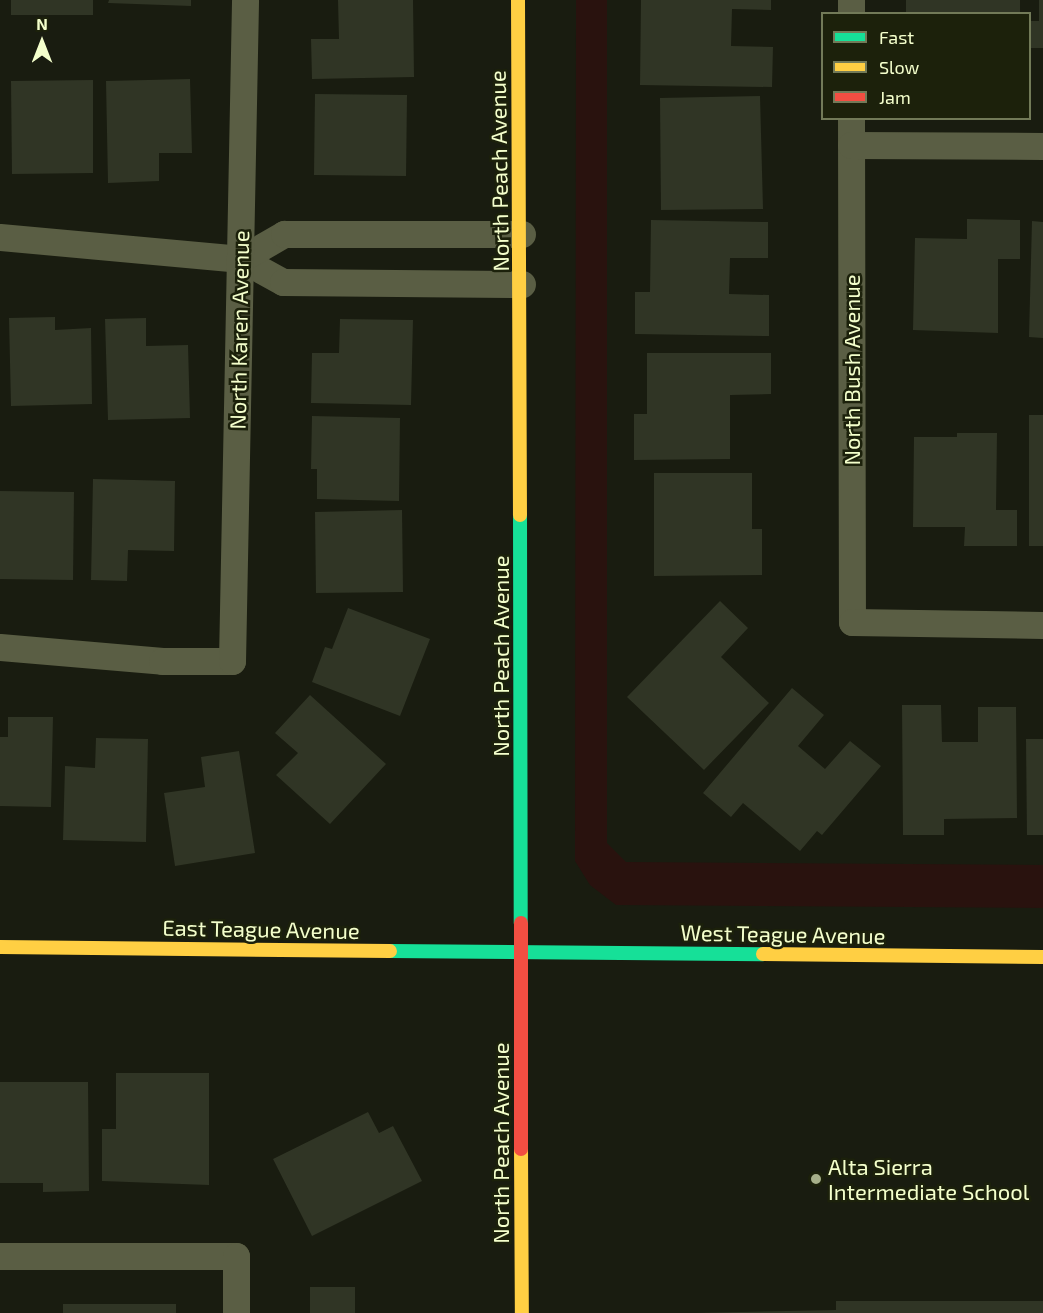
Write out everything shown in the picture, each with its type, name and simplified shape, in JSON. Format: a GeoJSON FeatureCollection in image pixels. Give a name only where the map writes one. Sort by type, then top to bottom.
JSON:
{"type":"FeatureCollection","features":[{"type":"Feature","properties":{"kind":"street","name":"North Karen Avenue"},"geometry":{"type":"LineString","coordinates":[[0,647],[162,661],[231,661],[245,0]]}},
{"type":"Feature","properties":{"kind":"street","name":"North Peach Avenue"},"geometry":{"type":"LineString","coordinates":[[518,0],[522,234],[522,1313]]}},
{"type":"Feature","properties":{"kind":"street"},"geometry":{"type":"LineString","coordinates":[[851,132],[1043,146]]}},
{"type":"Feature","properties":{"kind":"street","name":"North Bush Avenue"},"geometry":{"type":"LineString","coordinates":[[851,132],[852,622],[1043,625]]}},
{"type":"Feature","properties":{"kind":"street"},"geometry":{"type":"LineString","coordinates":[[241,259],[284,234],[522,234]]}},
{"type":"Feature","properties":{"kind":"street"},"geometry":{"type":"LineString","coordinates":[[0,237],[241,259],[283,282],[522,284]]}},
{"type":"Feature","properties":{"kind":"street","name":"East Teague Avenue"},"geometry":{"type":"LineString","coordinates":[[0,947],[522,952]]}},
{"type":"Feature","properties":{"kind":"street","name":"West Teague Avenue"},"geometry":{"type":"LineString","coordinates":[[522,952],[1043,957]]}},
{"type":"Feature","properties":{"kind":"street"},"geometry":{"type":"LineString","coordinates":[[0,1256],[236,1256],[236,1313]]}},
{"type":"Feature","properties":{"kind":"shaded area"},"geometry":{"type":"Polygon","coordinates":[[[576,0],[607,0],[607,843],[626,862],[1043,865],[1043,908],[616,905],[590,885],[575,861],[576,0]]]}},
{"type":"Feature","properties":{"kind":"building"},"geometry":{"type":"Polygon","coordinates":[[[11,0],[93,0],[93,15],[11,15],[11,0]]]}},
{"type":"Feature","properties":{"kind":"building"},"geometry":{"type":"Polygon","coordinates":[[[109,0],[191,0],[191,6],[108,3],[109,0]]]}},
{"type":"Feature","properties":{"kind":"building"},"geometry":{"type":"Polygon","coordinates":[[[338,0],[413,0],[414,77],[312,79],[311,39],[339,39],[338,0]]]}},
{"type":"Feature","properties":{"kind":"building"},"geometry":{"type":"Polygon","coordinates":[[[641,0],[771,0],[771,10],[732,9],[731,46],[773,47],[772,87],[640,85],[641,0]]]}},
{"type":"Feature","properties":{"kind":"building"},"geometry":{"type":"Polygon","coordinates":[[[906,0],[1020,0],[1020,12],[906,12],[906,0]]]}},
{"type":"Feature","properties":{"kind":"building"},"geometry":{"type":"Polygon","coordinates":[[[1039,0],[1043,0],[1043,48],[1031,48],[1031,21],[1039,21],[1039,0]]]}},
{"type":"Feature","properties":{"kind":"building"},"geometry":{"type":"Polygon","coordinates":[[[190,79],[192,153],[159,153],[159,181],[108,183],[106,81],[190,79]]]}},
{"type":"Feature","properties":{"kind":"building"},"geometry":{"type":"Polygon","coordinates":[[[93,80],[93,173],[12,174],[11,81],[93,80]]]}},
{"type":"Feature","properties":{"kind":"building"},"geometry":{"type":"Polygon","coordinates":[[[315,94],[407,95],[406,176],[314,175],[315,94]]]}},
{"type":"Feature","properties":{"kind":"building"},"geometry":{"type":"Polygon","coordinates":[[[760,96],[763,209],[661,210],[660,98],[760,96]]]}},
{"type":"Feature","properties":{"kind":"building"},"geometry":{"type":"Polygon","coordinates":[[[967,219],[1020,220],[1020,259],[998,259],[998,333],[913,330],[915,238],[967,239],[967,219]]]}},
{"type":"Feature","properties":{"kind":"building"},"geometry":{"type":"Polygon","coordinates":[[[651,220],[768,222],[768,258],[730,258],[729,294],[769,295],[769,336],[635,334],[635,292],[650,292],[651,220]]]}},
{"type":"Feature","properties":{"kind":"building"},"geometry":{"type":"Polygon","coordinates":[[[1032,221],[1043,222],[1043,338],[1029,337],[1032,221]]]}},
{"type":"Feature","properties":{"kind":"building"},"geometry":{"type":"Polygon","coordinates":[[[55,317],[55,330],[91,328],[92,404],[11,406],[9,318],[55,317]]]}},
{"type":"Feature","properties":{"kind":"building"},"geometry":{"type":"Polygon","coordinates":[[[146,318],[146,346],[188,345],[190,418],[108,420],[105,319],[146,318]]]}},
{"type":"Feature","properties":{"kind":"building"},"geometry":{"type":"Polygon","coordinates":[[[340,319],[413,320],[411,405],[311,403],[312,353],[339,353],[340,319]]]}},
{"type":"Feature","properties":{"kind":"building"},"geometry":{"type":"Polygon","coordinates":[[[647,353],[771,353],[771,394],[730,395],[730,459],[634,460],[634,414],[647,414],[647,353]]]}},
{"type":"Feature","properties":{"kind":"building"},"geometry":{"type":"Polygon","coordinates":[[[1029,415],[1043,415],[1043,546],[1029,546],[1029,415]]]}},
{"type":"Feature","properties":{"kind":"building"},"geometry":{"type":"Polygon","coordinates":[[[312,416],[400,418],[399,501],[317,499],[317,469],[311,469],[312,416]]]}},
{"type":"Feature","properties":{"kind":"building"},"geometry":{"type":"Polygon","coordinates":[[[957,433],[997,433],[996,510],[1017,510],[1017,546],[964,546],[965,527],[913,527],[914,437],[957,437],[957,433]]]}},
{"type":"Feature","properties":{"kind":"building"},"geometry":{"type":"Polygon","coordinates":[[[654,473],[752,473],[752,529],[762,529],[762,575],[654,576],[654,473]]]}},
{"type":"Feature","properties":{"kind":"building"},"geometry":{"type":"Polygon","coordinates":[[[93,479],[175,481],[174,551],[128,550],[127,581],[91,580],[93,479]]]}},
{"type":"Feature","properties":{"kind":"building"},"geometry":{"type":"Polygon","coordinates":[[[0,491],[74,492],[73,580],[0,579],[0,491]]]}},
{"type":"Feature","properties":{"kind":"building"},"geometry":{"type":"Polygon","coordinates":[[[402,510],[403,592],[316,593],[315,512],[402,510]]]}},
{"type":"Feature","properties":{"kind":"building"},"geometry":{"type":"Polygon","coordinates":[[[720,601],[748,628],[721,657],[769,703],[704,770],[627,697],[720,601]]]}},
{"type":"Feature","properties":{"kind":"building"},"geometry":{"type":"Polygon","coordinates":[[[348,608],[430,639],[400,716],[312,682],[325,647],[332,649],[348,608]]]}},
{"type":"Feature","properties":{"kind":"building"},"geometry":{"type":"Polygon","coordinates":[[[792,688],[824,715],[798,746],[825,769],[850,741],[881,766],[822,835],[817,831],[800,851],[743,803],[731,817],[703,793],[792,688]]]}},
{"type":"Feature","properties":{"kind":"building"},"geometry":{"type":"Polygon","coordinates":[[[310,695],[386,764],[330,824],[276,775],[298,753],[275,733],[310,695]]]}},
{"type":"Feature","properties":{"kind":"building"},"geometry":{"type":"Polygon","coordinates":[[[902,705],[941,705],[942,742],[978,742],[978,707],[1016,707],[1017,818],[944,819],[944,835],[903,835],[902,705]]]}},
{"type":"Feature","properties":{"kind":"building"},"geometry":{"type":"Polygon","coordinates":[[[8,717],[53,717],[51,807],[0,806],[0,737],[8,737],[8,717]]]}},
{"type":"Feature","properties":{"kind":"building"},"geometry":{"type":"Polygon","coordinates":[[[96,738],[148,739],[146,842],[63,840],[65,766],[95,768],[96,738]]]}},
{"type":"Feature","properties":{"kind":"building"},"geometry":{"type":"Polygon","coordinates":[[[1026,739],[1043,739],[1043,835],[1027,835],[1026,739]]]}},
{"type":"Feature","properties":{"kind":"building"},"geometry":{"type":"Polygon","coordinates":[[[239,751],[255,853],[175,866],[164,793],[205,787],[201,757],[239,751]]]}},
{"type":"Feature","properties":{"kind":"building"},"geometry":{"type":"Polygon","coordinates":[[[116,1073],[209,1073],[209,1185],[102,1181],[102,1129],[116,1129],[116,1073]]]}},
{"type":"Feature","properties":{"kind":"building"},"geometry":{"type":"Polygon","coordinates":[[[0,1082],[88,1082],[89,1191],[43,1192],[43,1183],[0,1183],[0,1082]]]}},
{"type":"Feature","properties":{"kind":"building"},"geometry":{"type":"Polygon","coordinates":[[[368,1112],[379,1133],[393,1126],[422,1181],[312,1236],[273,1159],[368,1112]]]}},
{"type":"Feature","properties":{"kind":"building"},"geometry":{"type":"Polygon","coordinates":[[[310,1287],[355,1287],[355,1313],[310,1313],[310,1287]]]}},
{"type":"Feature","properties":{"kind":"building"},"geometry":{"type":"Polygon","coordinates":[[[836,1301],[1043,1301],[1043,1313],[695,1313],[836,1310],[836,1301]]]}},
{"type":"Feature","properties":{"kind":"building"},"geometry":{"type":"Polygon","coordinates":[[[63,1304],[176,1304],[176,1313],[63,1313],[63,1304]]]}},
{"type":"Feature","properties":{"kind":"traffic: fast"},"geometry":{"type":"LineString","coordinates":[[520,515],[521,923]]}},
{"type":"Feature","properties":{"kind":"traffic: fast"},"geometry":{"type":"LineString","coordinates":[[390,951],[763,954]]}},
{"type":"Feature","properties":{"kind":"traffic: slow"},"geometry":{"type":"LineString","coordinates":[[518,0],[520,515]]}},
{"type":"Feature","properties":{"kind":"traffic: slow"},"geometry":{"type":"LineString","coordinates":[[0,947],[390,951]]}},
{"type":"Feature","properties":{"kind":"traffic: slow"},"geometry":{"type":"LineString","coordinates":[[763,954],[1043,957]]}},
{"type":"Feature","properties":{"kind":"traffic: slow"},"geometry":{"type":"LineString","coordinates":[[521,1149],[522,1313]]}},
{"type":"Feature","properties":{"kind":"traffic: jam"},"geometry":{"type":"LineString","coordinates":[[521,923],[521,1149]]}},
{"type":"Feature","properties":{"kind":"place","name":"Alta Sierra Intermediate School"},"geometry":{"type":"Point","coordinates":[816,1179]}}]}
